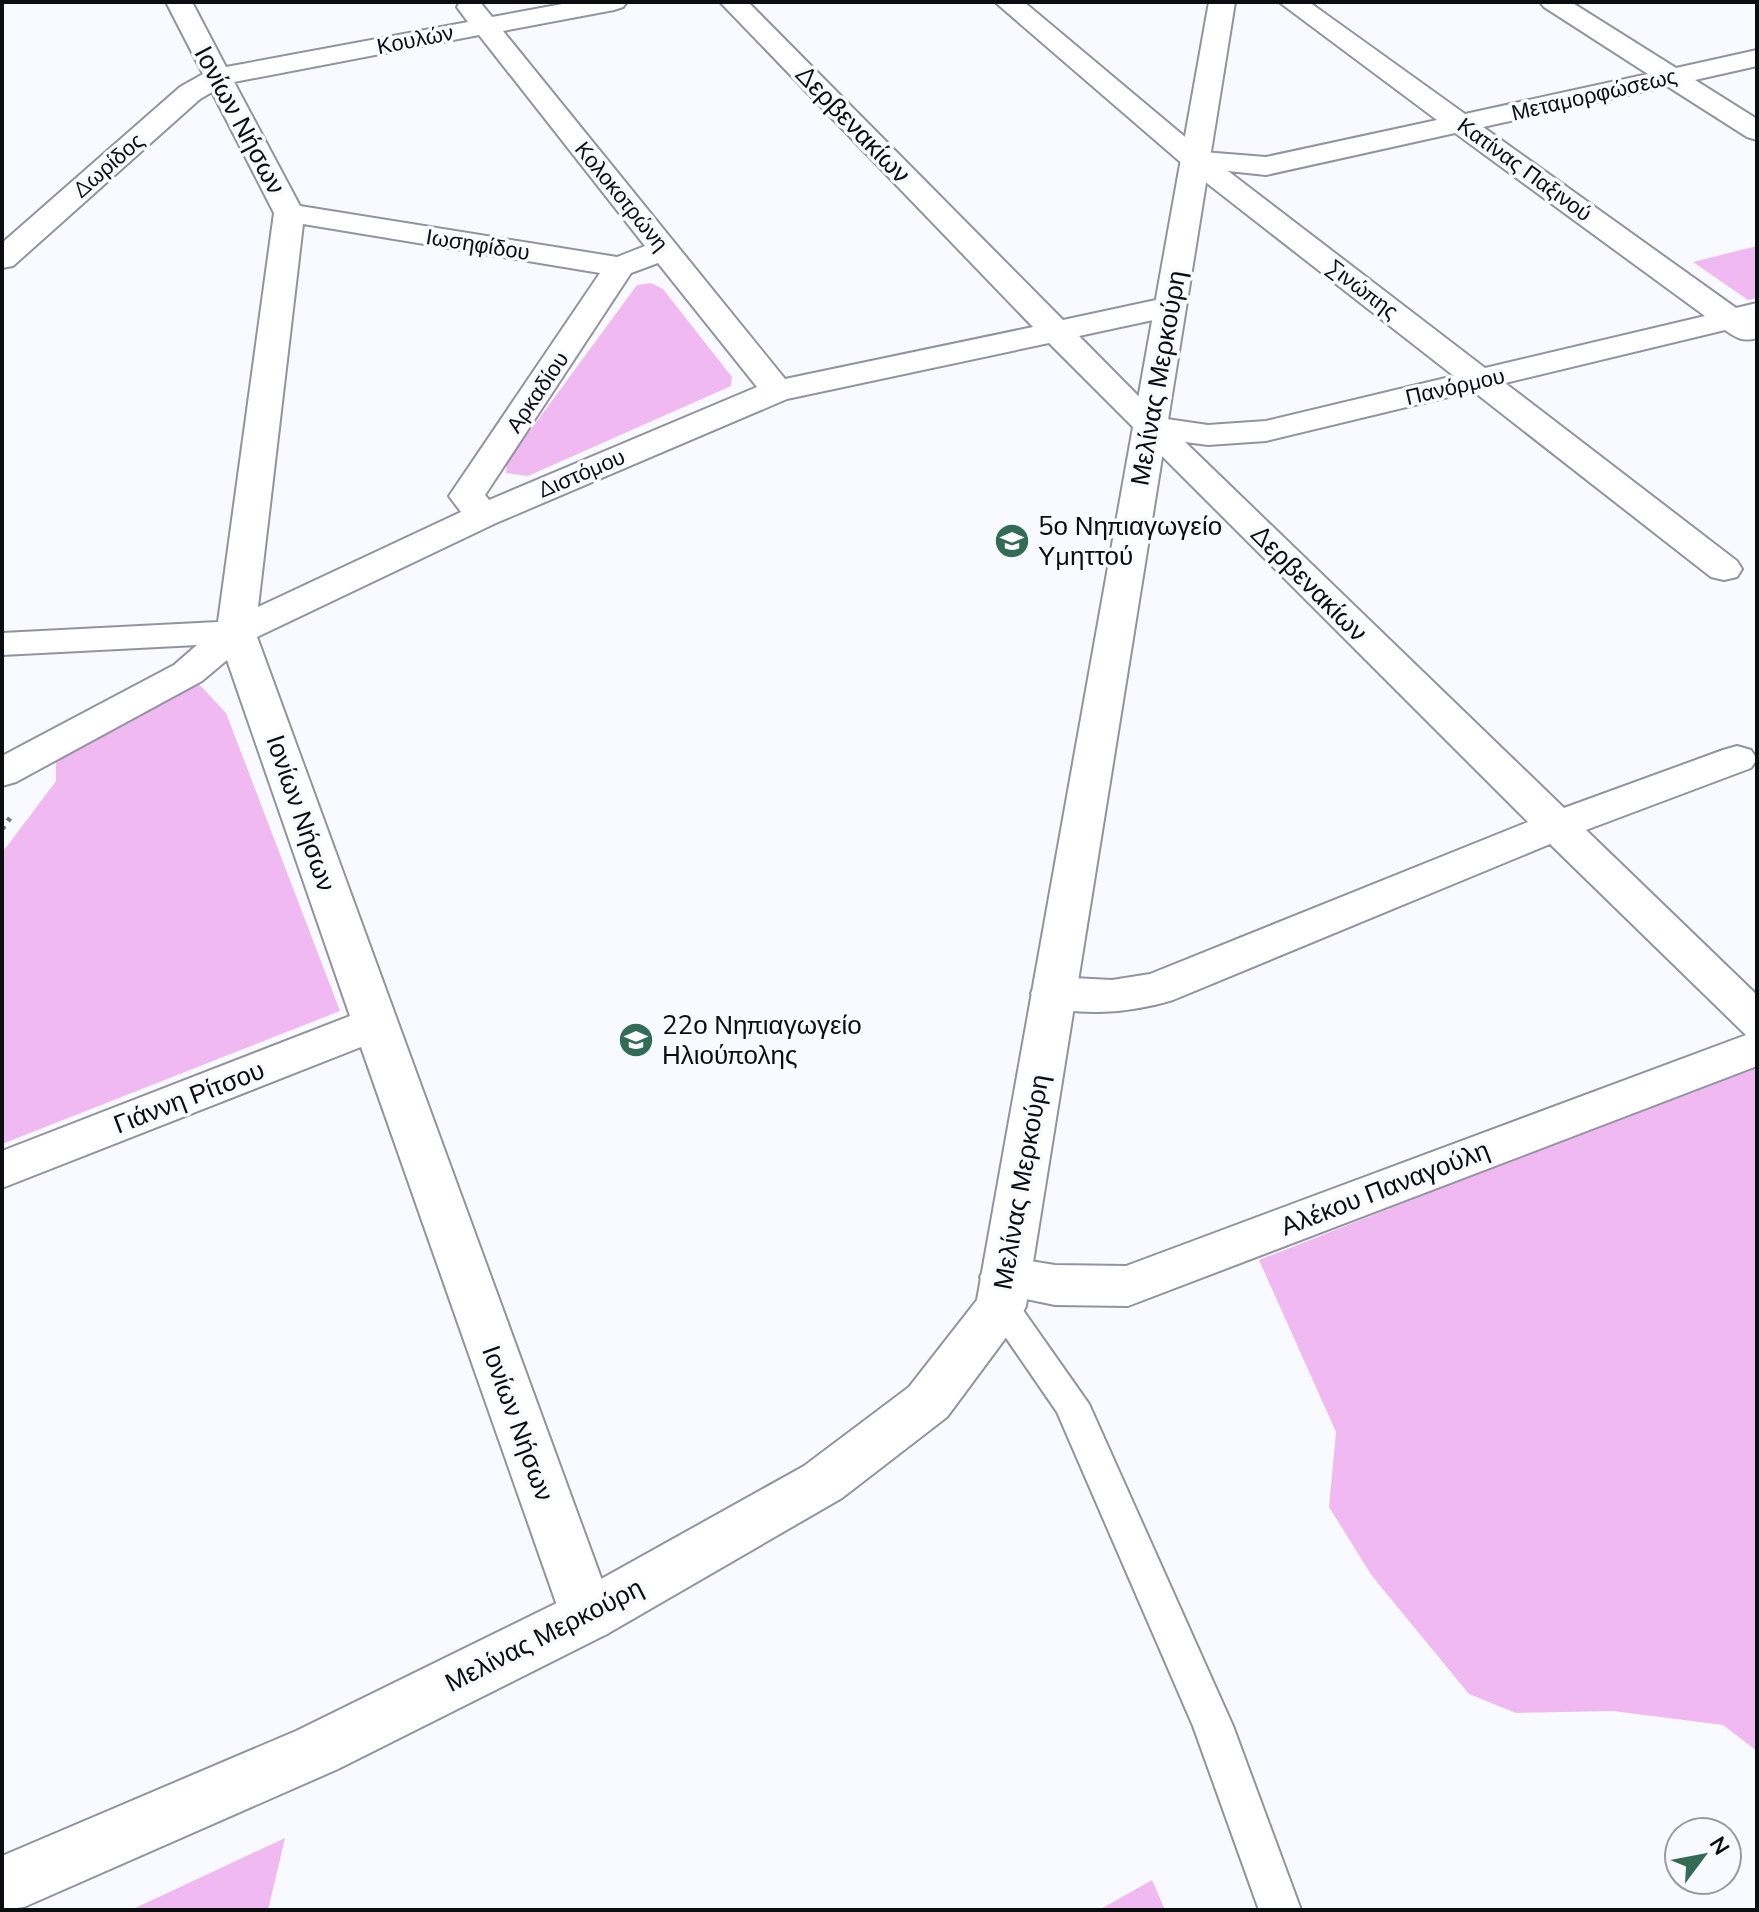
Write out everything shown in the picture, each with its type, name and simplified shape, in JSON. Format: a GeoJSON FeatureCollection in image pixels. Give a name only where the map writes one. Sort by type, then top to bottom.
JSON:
{"type":"FeatureCollection","features":[{"type":"Feature","properties":{"kind":"street","name":"Ιονίων Νήσων"},"geometry":{"type":"LineString","coordinates":[[179,2],[289,213],[236,632],[587,1616]]}},
{"type":"Feature","properties":{"kind":"street","name":"Κουλών"},"geometry":{"type":"LineString","coordinates":[[217,77],[475,14],[614,2]]}},
{"type":"Feature","properties":{"kind":"street","name":"Δερβενακίων"},"geometry":{"type":"LineString","coordinates":[[733,2],[1150,427],[1757,1022]]}},
{"type":"Feature","properties":{"kind":"street","name":"Σινώπης"},"geometry":{"type":"LineString","coordinates":[[1008,2],[1195,160],[1724,569]]}},
{"type":"Feature","properties":{"kind":"street","name":"Μελίνας Μερκούρη"},"geometry":{"type":"LineString","coordinates":[[2,1886],[317,1750],[587,1616],[823,1482],[928,1402],[1003,1292],[1222,2]]}},
{"type":"Feature","properties":{"kind":"street","name":"Κατίνας Παξινού"},"geometry":{"type":"LineString","coordinates":[[1292,2],[1748,324]]}},
{"type":"Feature","properties":{"kind":"street"},"geometry":{"type":"LineString","coordinates":[[1553,2],[1757,131]]}},
{"type":"Feature","properties":{"kind":"street","name":"Κολοκοτρώνη"},"geometry":{"type":"LineString","coordinates":[[475,14],[777,391]]}},
{"type":"Feature","properties":{"kind":"street","name":"Μεταμορφώσεως"},"geometry":{"type":"LineString","coordinates":[[1195,160],[1266,166],[1757,58]]}},
{"type":"Feature","properties":{"kind":"street","name":"Δωρίδος"},"geometry":{"type":"LineString","coordinates":[[2,259],[190,93],[217,77]]}},
{"type":"Feature","properties":{"kind":"street","name":"Ιωσηφίδου"},"geometry":{"type":"LineString","coordinates":[[289,213],[620,267]]}},
{"type":"Feature","properties":{"kind":"street"},"geometry":{"type":"LineString","coordinates":[[620,267],[665,249]]}},
{"type":"Feature","properties":{"kind":"street","name":"Αρκαδίου"},"geometry":{"type":"LineString","coordinates":[[483,515],[467,496],[620,267]]}},
{"type":"Feature","properties":{"kind":"street","name":"Διστόμου"},"geometry":{"type":"LineString","coordinates":[[2,644],[236,632],[483,515],[777,391],[1170,307]]}},
{"type":"Feature","properties":{"kind":"street","name":"Πανόρμου"},"geometry":{"type":"LineString","coordinates":[[1150,427],[1208,435],[1266,431],[1482,379],[1748,324]]}},
{"type":"Feature","properties":{"kind":"street"},"geometry":{"type":"LineString","coordinates":[[2,773],[188,673],[236,632]]}},
{"type":"Feature","properties":{"kind":"street"},"geometry":{"type":"LineString","coordinates":[[1053,993],[1112,996],[1157,989],[1556,826],[1737,759]]}},
{"type":"Feature","properties":{"kind":"street","name":"Γιάννη Ρίτσου"},"geometry":{"type":"LineString","coordinates":[[2,1170],[375,1024]]}},
{"type":"Feature","properties":{"kind":"street","name":"Αλέκου Παναγούλη"},"geometry":{"type":"LineString","coordinates":[[1003,1292],[1055,1285],[1128,1286],[1757,1048]]}},
{"type":"Feature","properties":{"kind":"lane"},"geometry":{"type":"LineString","coordinates":[[1003,1292],[1071,1404],[1213,1726],[1280,1910]]}},
{"type":"Feature","properties":{"kind":"shaded area"},"geometry":{"type":"Polygon","coordinates":[[[1757,246],[1757,298],[1748,300],[1693,262],[1757,246]]]}},
{"type":"Feature","properties":{"kind":"shaded area"},"geometry":{"type":"Polygon","coordinates":[[[651,283],[663,289],[732,377],[731,386],[528,476],[506,473],[507,462],[637,285],[651,283]]]}},
{"type":"Feature","properties":{"kind":"shaded area"},"geometry":{"type":"Polygon","coordinates":[[[197,682],[226,713],[340,1011],[2,1144],[2,853],[56,781],[56,760],[197,682]]]}},
{"type":"Feature","properties":{"kind":"shaded area"},"geometry":{"type":"Polygon","coordinates":[[[1757,1063],[1757,1751],[1723,1725],[1613,1711],[1516,1713],[1469,1694],[1372,1576],[1329,1507],[1336,1432],[1259,1260],[1757,1063]]]}},
{"type":"Feature","properties":{"kind":"shaded area"},"geometry":{"type":"Polygon","coordinates":[[[285,1838],[268,1910],[131,1910],[285,1838]]]}},
{"type":"Feature","properties":{"kind":"shaded area"},"geometry":{"type":"Polygon","coordinates":[[[1152,1880],[1165,1910],[1099,1910],[1152,1880]]]}},
{"type":"Feature","properties":{"kind":"place","name":"5ο Νηπιαγωγείο Υμηττού"},"geometry":{"type":"Point","coordinates":[1012,541]}},
{"type":"Feature","properties":{"kind":"place","name":"22ο Νηπιαγωγείο Ηλιούπολης"},"geometry":{"type":"Point","coordinates":[636,1040]}}]}
